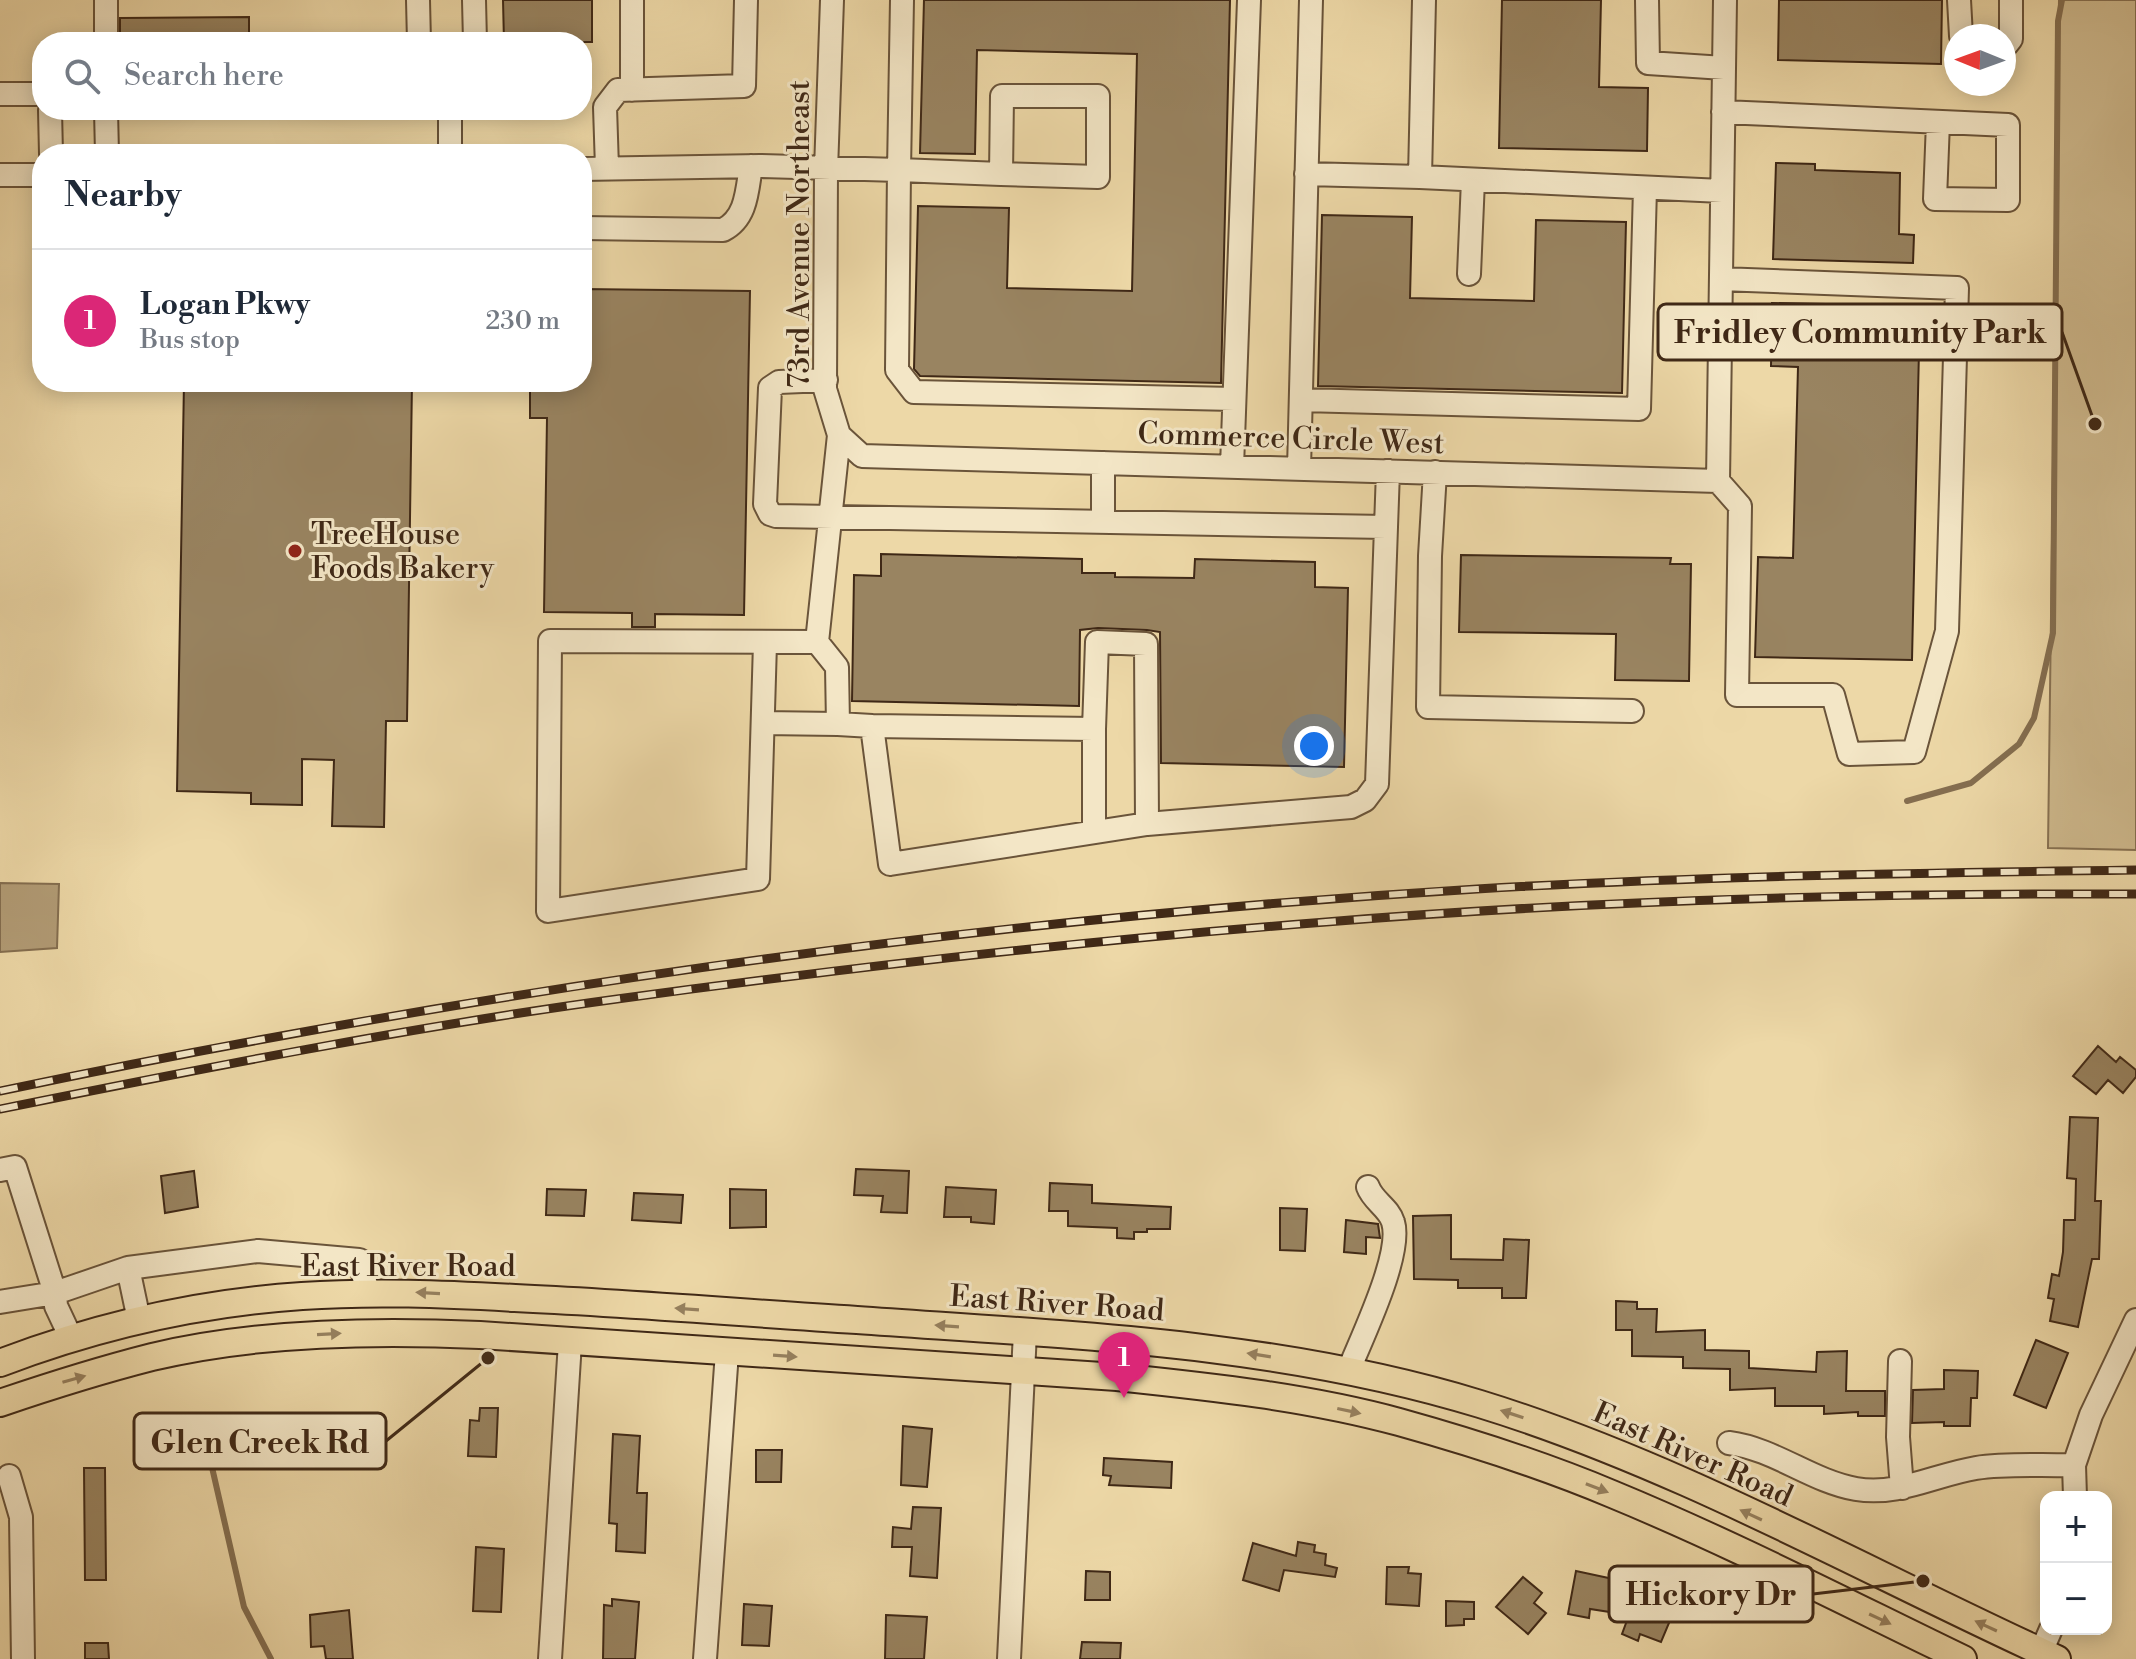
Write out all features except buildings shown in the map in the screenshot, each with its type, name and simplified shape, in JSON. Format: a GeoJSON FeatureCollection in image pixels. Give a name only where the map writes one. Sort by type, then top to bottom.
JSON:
{"type":"FeatureCollection","features":[{"type":"Feature","properties":{"kind":"main road","name":"East River Road"},"geometry":{"type":"LineString","coordinates":[[3,1355],[139,1320],[216,1305],[368,1292],[551,1299],[1025,1332],[1239,1352],[1348,1372],[1475,1403],[1553,1428],[1634,1460],[2047,1650]]}},
{"type":"Feature","properties":{"kind":"main road"},"geometry":{"type":"LineString","coordinates":[[0,1403],[154,1357],[278,1339],[381,1332],[570,1350],[727,1352],[1117,1377],[1273,1395],[1395,1421],[1547,1469],[1634,1503],[1963,1659]]}},
{"type":"Feature","properties":{"kind":"street"},"geometry":{"type":"LineString","coordinates":[[106,0],[106,32]]}},
{"type":"Feature","properties":{"kind":"street"},"geometry":{"type":"LineString","coordinates":[[418,0],[419,32]]}},
{"type":"Feature","properties":{"kind":"street"},"geometry":{"type":"LineString","coordinates":[[474,0],[475,32]]}},
{"type":"Feature","properties":{"kind":"street"},"geometry":{"type":"LineString","coordinates":[[632,0],[632,90]]}},
{"type":"Feature","properties":{"kind":"street"},"geometry":{"type":"LineString","coordinates":[[607,168],[605,107],[618,90],[744,86],[746,0]]}},
{"type":"Feature","properties":{"kind":"street","name":"73rd Avenue Northeast"},"geometry":{"type":"LineString","coordinates":[[832,0],[826,170],[825,389],[839,435]]}},
{"type":"Feature","properties":{"kind":"street"},"geometry":{"type":"LineString","coordinates":[[902,0],[897,370],[914,392],[1234,399]]}},
{"type":"Feature","properties":{"kind":"street"},"geometry":{"type":"LineString","coordinates":[[1232,467],[1249,0]]}},
{"type":"Feature","properties":{"kind":"street"},"geometry":{"type":"LineString","coordinates":[[1299,469],[1311,0]]}},
{"type":"Feature","properties":{"kind":"street"},"geometry":{"type":"LineString","coordinates":[[1420,177],[1424,0]]}},
{"type":"Feature","properties":{"kind":"street"},"geometry":{"type":"LineString","coordinates":[[1647,0],[1648,63],[1724,68]]}},
{"type":"Feature","properties":{"kind":"street"},"geometry":{"type":"LineString","coordinates":[[1721,279],[1957,288],[1947,631],[1914,752],[1849,754],[1833,695],[1737,695],[1740,506],[1718,481],[1725,0]]}},
{"type":"Feature","properties":{"kind":"street"},"geometry":{"type":"LineString","coordinates":[[1959,0],[1960,24]]}},
{"type":"Feature","properties":{"kind":"street"},"geometry":{"type":"LineString","coordinates":[[2011,0],[2011,24]]}},
{"type":"Feature","properties":{"kind":"street"},"geometry":{"type":"LineString","coordinates":[[0,94],[32,94]]}},
{"type":"Feature","properties":{"kind":"street"},"geometry":{"type":"LineString","coordinates":[[592,169],[751,166],[826,170],[1098,177],[1098,96],[1002,96],[1001,174]]}},
{"type":"Feature","properties":{"kind":"street"},"geometry":{"type":"LineString","coordinates":[[1723,112],[2008,125],[2008,200],[1935,199],[1938,122]]}},
{"type":"Feature","properties":{"kind":"street"},"geometry":{"type":"LineString","coordinates":[[50,120],[51,144]]}},
{"type":"Feature","properties":{"kind":"street"},"geometry":{"type":"LineString","coordinates":[[106,120],[107,144]]}},
{"type":"Feature","properties":{"kind":"street"},"geometry":{"type":"LineString","coordinates":[[450,120],[450,144]]}},
{"type":"Feature","properties":{"kind":"street"},"geometry":{"type":"LineString","coordinates":[[592,228],[723,230],[732,226],[740,216],[751,166]]}},
{"type":"Feature","properties":{"kind":"street"},"geometry":{"type":"LineString","coordinates":[[1306,174],[1722,191]]}},
{"type":"Feature","properties":{"kind":"street"},"geometry":{"type":"LineString","coordinates":[[0,175],[32,175]]}},
{"type":"Feature","properties":{"kind":"street"},"geometry":{"type":"LineString","coordinates":[[1469,274],[1473,180]]}},
{"type":"Feature","properties":{"kind":"street"},"geometry":{"type":"LineString","coordinates":[[1302,400],[1639,409],[1645,188]]}},
{"type":"Feature","properties":{"kind":"street"},"geometry":{"type":"LineString","coordinates":[[826,380],[779,382],[770,388],[765,504],[770,514],[1386,527]]}},
{"type":"Feature","properties":{"kind":"street"},"geometry":{"type":"LineString","coordinates":[[838,724],[837,667],[817,642],[839,435]]}},
{"type":"Feature","properties":{"kind":"street","name":"Commerce Circle West"},"geometry":{"type":"LineString","coordinates":[[839,435],[862,456],[1718,481]]}},
{"type":"Feature","properties":{"kind":"street"},"geometry":{"type":"LineString","coordinates":[[1103,463],[1103,522]]}},
{"type":"Feature","properties":{"kind":"street"},"geometry":{"type":"LineString","coordinates":[[872,726],[890,864],[1147,824],[1351,807],[1365,800],[1377,784],[1388,471]]}},
{"type":"Feature","properties":{"kind":"street"},"geometry":{"type":"LineString","coordinates":[[1435,472],[1430,556],[1428,707],[1632,711]]}},
{"type":"Feature","properties":{"kind":"street"},"geometry":{"type":"LineString","coordinates":[[765,643],[758,879],[548,911],[550,641],[817,642]]}},
{"type":"Feature","properties":{"kind":"street"},"geometry":{"type":"LineString","coordinates":[[1094,832],[1097,642],[1146,644],[1147,824]]}},
{"type":"Feature","properties":{"kind":"street"},"geometry":{"type":"LineString","coordinates":[[763,723],[1094,729]]}},
{"type":"Feature","properties":{"kind":"street"},"geometry":{"type":"LineString","coordinates":[[0,1170],[15,1167],[55,1293],[56,1306],[71,1338]]}},
{"type":"Feature","properties":{"kind":"street"},"geometry":{"type":"LineString","coordinates":[[1348,1372],[1390,1264],[1394,1241],[1393,1219],[1368,1187]]}},
{"type":"Feature","properties":{"kind":"street"},"geometry":{"type":"LineString","coordinates":[[0,1302],[55,1293],[128,1268],[258,1251],[359,1260],[368,1292]]}},
{"type":"Feature","properties":{"kind":"street"},"geometry":{"type":"LineString","coordinates":[[128,1268],[139,1320]]}},
{"type":"Feature","properties":{"kind":"street"},"geometry":{"type":"LineString","coordinates":[[2075,1491],[2074,1465],[2091,1415],[2136,1320]]}},
{"type":"Feature","properties":{"kind":"street"},"geometry":{"type":"LineString","coordinates":[[1009,1659],[1025,1332]]}},
{"type":"Feature","properties":{"kind":"street"},"geometry":{"type":"LineString","coordinates":[[551,1659],[570,1350]]}},
{"type":"Feature","properties":{"kind":"street"},"geometry":{"type":"LineString","coordinates":[[705,1659],[727,1352]]}},
{"type":"Feature","properties":{"kind":"street"},"geometry":{"type":"LineString","coordinates":[[1900,1361],[1898,1437],[1902,1488]]}},
{"type":"Feature","properties":{"kind":"street"},"geometry":{"type":"LineString","coordinates":[[1729,1443],[1752,1446],[1853,1488],[1877,1491],[1902,1488],[1973,1468],[2074,1465]]}},
{"type":"Feature","properties":{"kind":"street"},"geometry":{"type":"LineString","coordinates":[[9,1476],[21,1517],[23,1659]]}},
{"type":"Feature","properties":{"kind":"shaded area"},"geometry":{"type":"Polygon","coordinates":[[[2059,0],[2136,0],[2136,850],[2048,848],[2059,0]]]}},
{"type":"Feature","properties":{"kind":"shaded area"},"geometry":{"type":"Polygon","coordinates":[[[0,883],[59,884],[57,948],[0,952],[0,883]]]}},
{"type":"Feature","properties":{"kind":"waterway"},"geometry":{"type":"LineString","coordinates":[[1907,801],[1971,783],[2019,744],[2034,718],[2053,633],[2058,21],[2062,0]]}},
{"type":"Feature","properties":{"kind":"waterway"},"geometry":{"type":"LineString","coordinates":[[203,1428],[244,1607],[271,1659]]}},
{"type":"Feature","properties":{"kind":"railway"},"geometry":{"type":"LineString","coordinates":[[0,1091],[183,1054],[550,990],[919,939],[1105,919],[1291,902],[1641,881],[2136,870]]}},
{"type":"Feature","properties":{"kind":"railway"},"geometry":{"type":"LineString","coordinates":[[0,1109],[308,1049],[539,1010],[794,976],[1060,946],[1427,914],[1629,903],[1933,895],[2136,894]]}},
{"type":"Feature","properties":{"kind":"place","name":"Fridley Community Park"},"geometry":{"type":"Point","coordinates":[2095,424]}},
{"type":"Feature","properties":{"kind":"place","name":"TreeHouse Foods Bakery"},"geometry":{"type":"Point","coordinates":[295,551]}},
{"type":"Feature","properties":{"kind":"place","name":"Glen Creek Rd"},"geometry":{"type":"Point","coordinates":[488,1358]}},
{"type":"Feature","properties":{"kind":"place","name":"Logan Pkwy"},"geometry":{"type":"Point","coordinates":[1124,1398]}},
{"type":"Feature","properties":{"kind":"place","name":"Hickory Dr"},"geometry":{"type":"Point","coordinates":[1923,1581]}}]}
